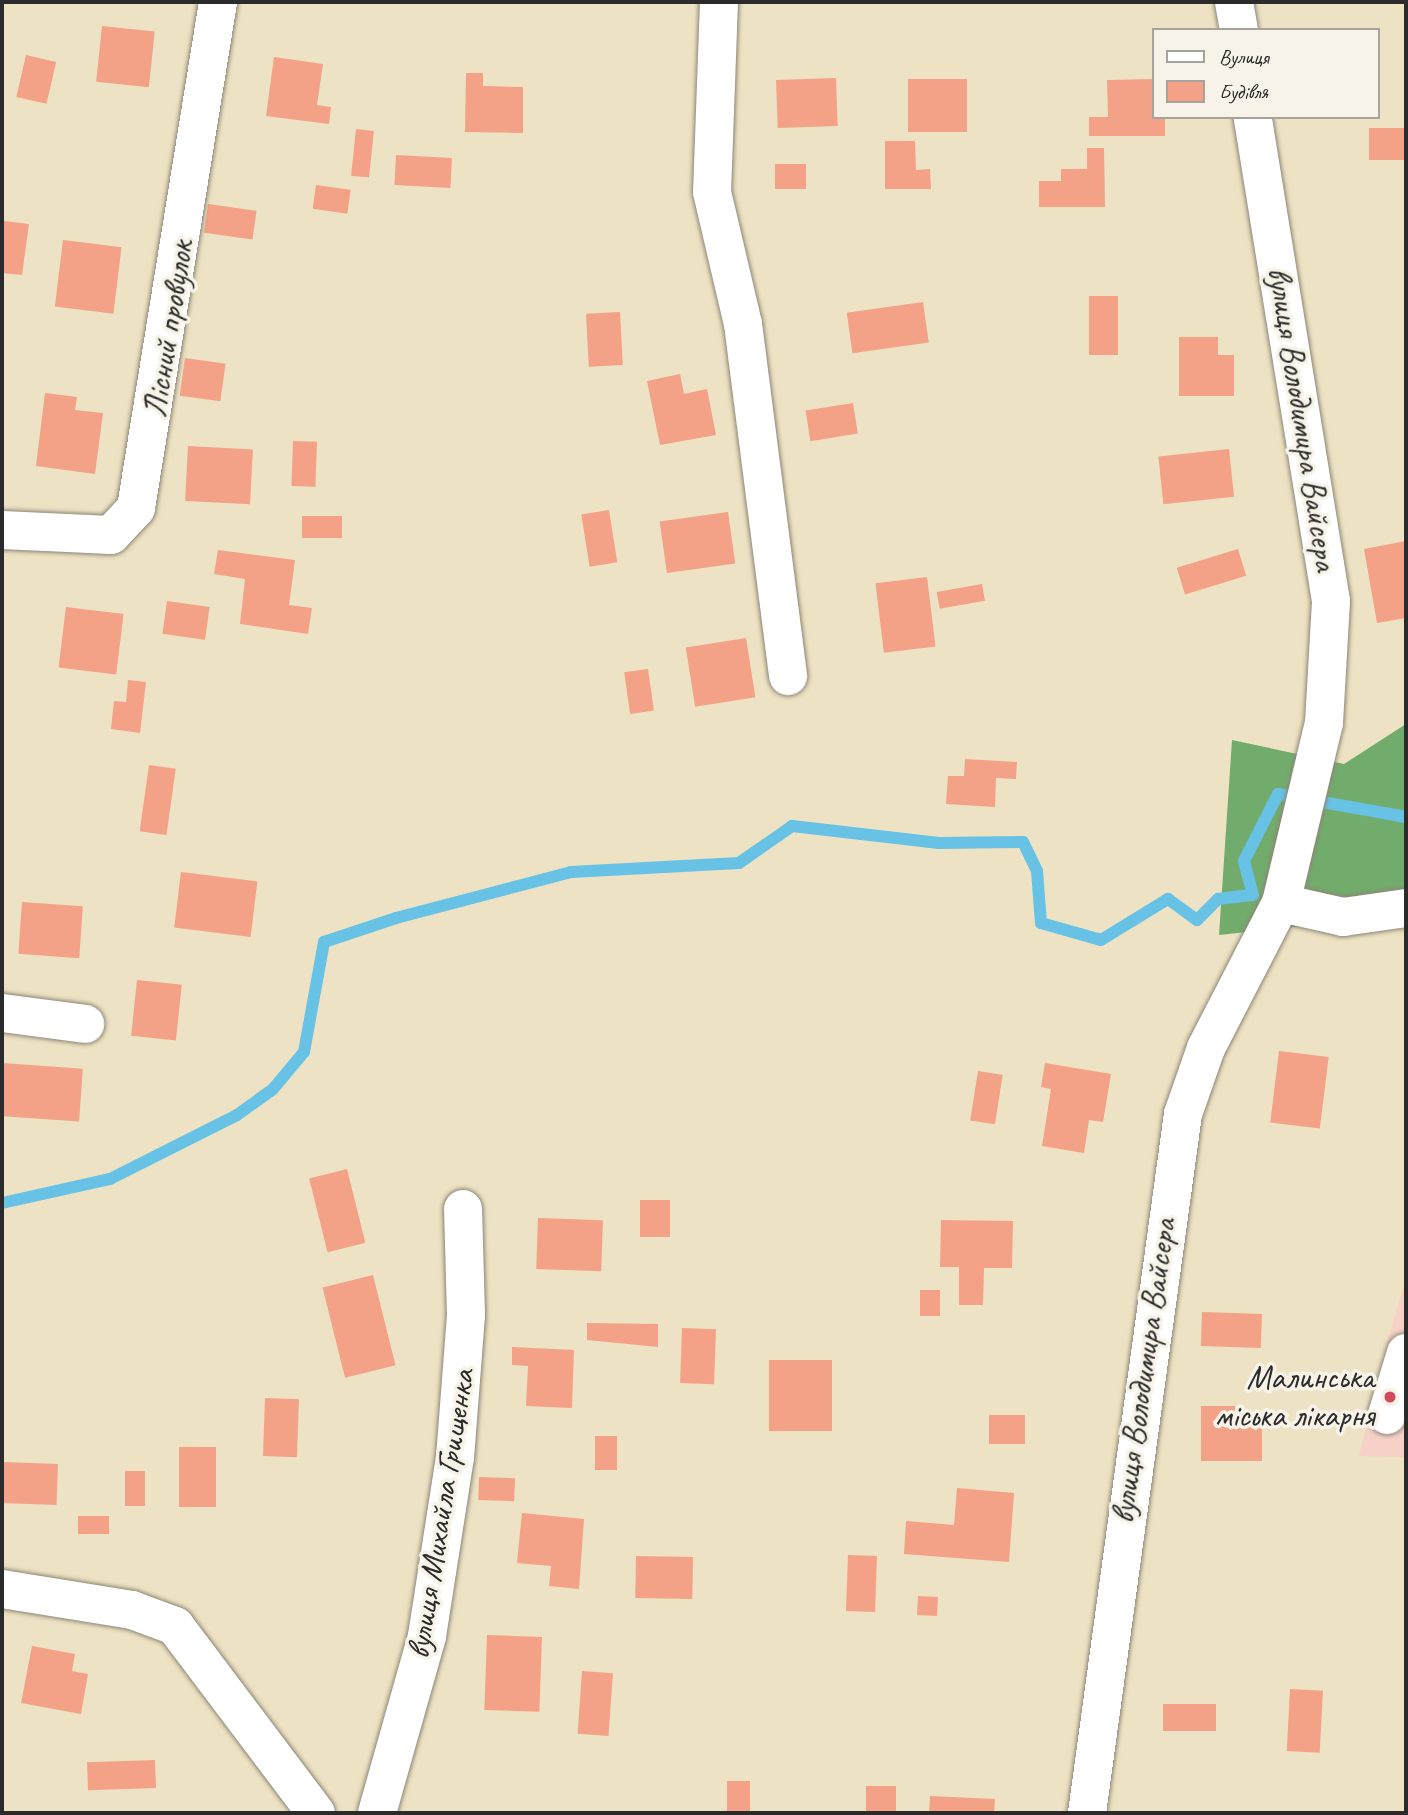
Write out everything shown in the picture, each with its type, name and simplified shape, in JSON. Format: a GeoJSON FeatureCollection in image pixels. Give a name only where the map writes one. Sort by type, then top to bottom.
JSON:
{"type":"FeatureCollection","features":[{"type":"Feature","properties":{"kind":"street","name":"Лісний провулок"},"geometry":{"type":"LineString","coordinates":[[2,530],[111,535],[136,508],[218,2]]}},
{"type":"Feature","properties":{"kind":"street"},"geometry":{"type":"LineString","coordinates":[[719,2],[712,192],[743,324],[788,676]]}},
{"type":"Feature","properties":{"kind":"street"},"geometry":{"type":"LineString","coordinates":[[1234,2],[1239,28]]}},
{"type":"Feature","properties":{"kind":"street","name":"вулиця Володимира Вайсера"},"geometry":{"type":"LineString","coordinates":[[1087,1813],[1180,1128],[1206,1048],[1281,904],[1324,723],[1331,601],[1253,119]]}},
{"type":"Feature","properties":{"kind":"street"},"geometry":{"type":"LineString","coordinates":[[1281,904],[1343,917],[1406,908]]}},
{"type":"Feature","properties":{"kind":"street"},"geometry":{"type":"LineString","coordinates":[[2,1013],[85,1024]]}},
{"type":"Feature","properties":{"kind":"street","name":"вулиця Михайла Грищенка"},"geometry":{"type":"LineString","coordinates":[[377,1813],[427,1636],[455,1458],[466,1315],[463,1209]]}},
{"type":"Feature","properties":{"kind":"street"},"geometry":{"type":"LineString","coordinates":[[1387,1416],[1406,1353]]}},
{"type":"Feature","properties":{"kind":"street"},"geometry":{"type":"LineString","coordinates":[[2,1589],[132,1610],[175,1626],[316,1813]]}},
{"type":"Feature","properties":{"kind":"shaded area","name":"Малинська міська лікарня"},"geometry":{"type":"Polygon","coordinates":[[[1406,1279],[1406,1457],[1359,1456],[1388,1339],[1406,1279]]]}},
{"type":"Feature","properties":{"kind":"green space"},"geometry":{"type":"Polygon","coordinates":[[[1406,724],[1406,915],[1219,935],[1232,740],[1344,764],[1406,724]]]}},
{"type":"Feature","properties":{"kind":"building"},"geometry":{"type":"Polygon","coordinates":[[[102,26],[155,32],[149,87],[96,82],[102,26]]]}},
{"type":"Feature","properties":{"kind":"building"},"geometry":{"type":"Polygon","coordinates":[[[26,55],[56,62],[47,104],[16,97],[26,55]]]}},
{"type":"Feature","properties":{"kind":"building"},"geometry":{"type":"Polygon","coordinates":[[[274,57],[323,64],[317,105],[331,107],[329,124],[266,116],[274,57]]]}},
{"type":"Feature","properties":{"kind":"building"},"geometry":{"type":"Polygon","coordinates":[[[466,73],[483,73],[483,86],[523,87],[523,133],[465,132],[466,73]]]}},
{"type":"Feature","properties":{"kind":"building"},"geometry":{"type":"Polygon","coordinates":[[[836,78],[838,126],[778,128],[776,80],[836,78]]]}},
{"type":"Feature","properties":{"kind":"building"},"geometry":{"type":"Polygon","coordinates":[[[908,79],[967,79],[967,132],[908,132],[908,79]]]}},
{"type":"Feature","properties":{"kind":"building"},"geometry":{"type":"Polygon","coordinates":[[[1152,79],[1152,119],[1165,119],[1165,136],[1089,136],[1089,117],[1108,117],[1107,80],[1152,79]]]}},
{"type":"Feature","properties":{"kind":"building"},"geometry":{"type":"Polygon","coordinates":[[[1369,128],[1406,128],[1406,160],[1369,160],[1369,128]]]}},
{"type":"Feature","properties":{"kind":"building"},"geometry":{"type":"Polygon","coordinates":[[[356,129],[374,131],[369,178],[351,176],[356,129]]]}},
{"type":"Feature","properties":{"kind":"building"},"geometry":{"type":"Polygon","coordinates":[[[885,141],[915,141],[916,170],[930,169],[931,189],[885,189],[885,141]]]}},
{"type":"Feature","properties":{"kind":"building"},"geometry":{"type":"Polygon","coordinates":[[[1087,148],[1104,148],[1105,207],[1039,207],[1039,181],[1061,181],[1061,169],[1087,169],[1087,148]]]}},
{"type":"Feature","properties":{"kind":"building"},"geometry":{"type":"Polygon","coordinates":[[[396,155],[452,158],[450,188],[394,185],[396,155]]]}},
{"type":"Feature","properties":{"kind":"building"},"geometry":{"type":"Polygon","coordinates":[[[775,164],[806,164],[806,189],[775,189],[775,164]]]}},
{"type":"Feature","properties":{"kind":"building"},"geometry":{"type":"Polygon","coordinates":[[[316,185],[351,190],[347,214],[313,209],[316,185]]]}},
{"type":"Feature","properties":{"kind":"building"},"geometry":{"type":"Polygon","coordinates":[[[208,204],[257,211],[252,240],[204,233],[208,204]]]}},
{"type":"Feature","properties":{"kind":"building"},"geometry":{"type":"Polygon","coordinates":[[[4,221],[29,224],[22,275],[2,273],[4,221]]]}},
{"type":"Feature","properties":{"kind":"building"},"geometry":{"type":"Polygon","coordinates":[[[63,240],[122,247],[113,314],[55,307],[63,240]]]}},
{"type":"Feature","properties":{"kind":"building"},"geometry":{"type":"Polygon","coordinates":[[[1089,296],[1118,296],[1118,355],[1089,355],[1089,296]]]}},
{"type":"Feature","properties":{"kind":"building"},"geometry":{"type":"Polygon","coordinates":[[[923,302],[929,343],[852,353],[847,313],[923,302]]]}},
{"type":"Feature","properties":{"kind":"building"},"geometry":{"type":"Polygon","coordinates":[[[620,312],[623,365],[589,367],[586,314],[620,312]]]}},
{"type":"Feature","properties":{"kind":"building"},"geometry":{"type":"Polygon","coordinates":[[[1179,337],[1218,337],[1218,355],[1234,355],[1234,396],[1179,396],[1179,337]]]}},
{"type":"Feature","properties":{"kind":"building"},"geometry":{"type":"Polygon","coordinates":[[[185,358],[226,364],[220,401],[180,396],[185,358]]]}},
{"type":"Feature","properties":{"kind":"building"},"geometry":{"type":"Polygon","coordinates":[[[680,374],[684,394],[707,389],[716,435],[660,445],[647,381],[680,374]]]}},
{"type":"Feature","properties":{"kind":"building"},"geometry":{"type":"Polygon","coordinates":[[[45,393],[77,397],[75,410],[103,413],[95,474],[36,466],[45,393]]]}},
{"type":"Feature","properties":{"kind":"building"},"geometry":{"type":"Polygon","coordinates":[[[853,403],[858,434],[810,441],[806,411],[853,403]]]}},
{"type":"Feature","properties":{"kind":"building"},"geometry":{"type":"Polygon","coordinates":[[[293,441],[317,442],[315,487],[291,486],[293,441]]]}},
{"type":"Feature","properties":{"kind":"building"},"geometry":{"type":"Polygon","coordinates":[[[188,446],[253,449],[250,504],[185,501],[188,446]]]}},
{"type":"Feature","properties":{"kind":"building"},"geometry":{"type":"Polygon","coordinates":[[[1229,449],[1234,497],[1163,504],[1158,456],[1229,449]]]}},
{"type":"Feature","properties":{"kind":"building"},"geometry":{"type":"Polygon","coordinates":[[[609,510],[617,562],[590,567],[581,514],[609,510]]]}},
{"type":"Feature","properties":{"kind":"building"},"geometry":{"type":"Polygon","coordinates":[[[728,512],[735,563],[667,573],[660,522],[728,512]]]}},
{"type":"Feature","properties":{"kind":"building"},"geometry":{"type":"Polygon","coordinates":[[[302,516],[342,516],[342,538],[302,538],[302,516]]]}},
{"type":"Feature","properties":{"kind":"building"},"geometry":{"type":"Polygon","coordinates":[[[1406,541],[1406,618],[1377,623],[1364,549],[1406,541]]]}},
{"type":"Feature","properties":{"kind":"building"},"geometry":{"type":"Polygon","coordinates":[[[1238,549],[1246,576],[1185,594],[1177,568],[1238,549]]]}},
{"type":"Feature","properties":{"kind":"building"},"geometry":{"type":"Polygon","coordinates":[[[218,550],[295,560],[289,605],[312,608],[308,634],[240,624],[245,579],[214,574],[218,550]]]}},
{"type":"Feature","properties":{"kind":"building"},"geometry":{"type":"Polygon","coordinates":[[[927,577],[936,646],[884,653],[875,583],[927,577]]]}},
{"type":"Feature","properties":{"kind":"building"},"geometry":{"type":"Polygon","coordinates":[[[982,584],[985,601],[940,609],[937,592],[982,584]]]}},
{"type":"Feature","properties":{"kind":"building"},"geometry":{"type":"Polygon","coordinates":[[[167,601],[210,607],[205,640],[162,634],[167,601]]]}},
{"type":"Feature","properties":{"kind":"building"},"geometry":{"type":"Polygon","coordinates":[[[66,607],[124,614],[116,675],[59,668],[66,607]]]}},
{"type":"Feature","properties":{"kind":"building"},"geometry":{"type":"Polygon","coordinates":[[[746,638],[755,697],[695,707],[686,648],[746,638]]]}},
{"type":"Feature","properties":{"kind":"building"},"geometry":{"type":"Polygon","coordinates":[[[648,669],[654,711],[630,714],[624,672],[648,669]]]}},
{"type":"Feature","properties":{"kind":"building"},"geometry":{"type":"Polygon","coordinates":[[[128,680],[146,682],[140,733],[111,729],[114,701],[126,702],[128,680]]]}},
{"type":"Feature","properties":{"kind":"building"},"geometry":{"type":"Polygon","coordinates":[[[965,759],[1017,762],[1016,779],[996,778],[995,807],[946,804],[948,776],[964,776],[965,759]]]}},
{"type":"Feature","properties":{"kind":"building"},"geometry":{"type":"Polygon","coordinates":[[[149,765],[176,769],[166,835],[140,831],[149,765]]]}},
{"type":"Feature","properties":{"kind":"building"},"geometry":{"type":"Polygon","coordinates":[[[181,872],[257,881],[251,937],[174,928],[181,872]]]}},
{"type":"Feature","properties":{"kind":"building"},"geometry":{"type":"Polygon","coordinates":[[[22,902],[83,906],[79,958],[18,954],[22,902]]]}},
{"type":"Feature","properties":{"kind":"building"},"geometry":{"type":"Polygon","coordinates":[[[137,980],[182,985],[176,1040],[131,1036],[137,980]]]}},
{"type":"Feature","properties":{"kind":"building"},"geometry":{"type":"Polygon","coordinates":[[[1279,1051],[1329,1057],[1320,1129],[1270,1122],[1279,1051]]]}},
{"type":"Feature","properties":{"kind":"building"},"geometry":{"type":"Polygon","coordinates":[[[2,1063],[83,1069],[79,1122],[2,1116],[2,1063]]]}},
{"type":"Feature","properties":{"kind":"building"},"geometry":{"type":"Polygon","coordinates":[[[1045,1063],[1111,1074],[1103,1122],[1089,1120],[1084,1153],[1042,1146],[1051,1089],[1041,1087],[1045,1063]]]}},
{"type":"Feature","properties":{"kind":"building"},"geometry":{"type":"Polygon","coordinates":[[[978,1071],[1003,1075],[995,1124],[970,1120],[978,1071]]]}},
{"type":"Feature","properties":{"kind":"building"},"geometry":{"type":"Polygon","coordinates":[[[347,1169],[365,1243],[328,1252],[309,1178],[347,1169]]]}},
{"type":"Feature","properties":{"kind":"building"},"geometry":{"type":"Polygon","coordinates":[[[640,1200],[670,1200],[670,1237],[640,1237],[640,1200]]]}},
{"type":"Feature","properties":{"kind":"building"},"geometry":{"type":"Polygon","coordinates":[[[538,1218],[603,1220],[601,1271],[536,1269],[538,1218]]]}},
{"type":"Feature","properties":{"kind":"building"},"geometry":{"type":"Polygon","coordinates":[[[941,1220],[1013,1221],[1012,1268],[984,1268],[983,1305],[959,1305],[959,1267],[940,1267],[941,1220]]]}},
{"type":"Feature","properties":{"kind":"building"},"geometry":{"type":"Polygon","coordinates":[[[373,1275],[395,1365],[345,1378],[323,1288],[373,1275]]]}},
{"type":"Feature","properties":{"kind":"building"},"geometry":{"type":"Polygon","coordinates":[[[920,1290],[940,1290],[940,1316],[920,1316],[920,1290]]]}},
{"type":"Feature","properties":{"kind":"building"},"geometry":{"type":"Polygon","coordinates":[[[1202,1312],[1262,1314],[1261,1348],[1201,1346],[1202,1312]]]}},
{"type":"Feature","properties":{"kind":"building"},"geometry":{"type":"Polygon","coordinates":[[[587,1323],[658,1324],[658,1347],[587,1340],[587,1323]]]}},
{"type":"Feature","properties":{"kind":"building"},"geometry":{"type":"Polygon","coordinates":[[[682,1328],[716,1329],[714,1384],[680,1383],[682,1328]]]}},
{"type":"Feature","properties":{"kind":"building"},"geometry":{"type":"Polygon","coordinates":[[[512,1347],[574,1350],[572,1408],[526,1406],[528,1366],[512,1365],[512,1347]]]}},
{"type":"Feature","properties":{"kind":"building"},"geometry":{"type":"Polygon","coordinates":[[[769,1360],[832,1360],[832,1431],[769,1431],[769,1360]]]}},
{"type":"Feature","properties":{"kind":"building"},"geometry":{"type":"Polygon","coordinates":[[[265,1398],[299,1399],[297,1457],[263,1456],[265,1398]]]}},
{"type":"Feature","properties":{"kind":"building"},"geometry":{"type":"Polygon","coordinates":[[[1201,1406],[1235,1406],[1235,1422],[1262,1422],[1262,1461],[1201,1461],[1201,1406]]]}},
{"type":"Feature","properties":{"kind":"building"},"geometry":{"type":"Polygon","coordinates":[[[989,1415],[1025,1415],[1025,1444],[989,1444],[989,1415]]]}},
{"type":"Feature","properties":{"kind":"building"},"geometry":{"type":"Polygon","coordinates":[[[595,1436],[617,1436],[617,1470],[595,1470],[595,1436]]]}},
{"type":"Feature","properties":{"kind":"building"},"geometry":{"type":"Polygon","coordinates":[[[179,1447],[216,1447],[216,1507],[179,1507],[179,1447]]]}},
{"type":"Feature","properties":{"kind":"building"},"geometry":{"type":"Polygon","coordinates":[[[2,1462],[58,1464],[57,1505],[2,1503],[2,1462]]]}},
{"type":"Feature","properties":{"kind":"building"},"geometry":{"type":"Polygon","coordinates":[[[125,1471],[145,1471],[145,1506],[125,1506],[125,1471]]]}},
{"type":"Feature","properties":{"kind":"building"},"geometry":{"type":"Polygon","coordinates":[[[479,1477],[515,1478],[514,1501],[478,1500],[479,1477]]]}},
{"type":"Feature","properties":{"kind":"building"},"geometry":{"type":"Polygon","coordinates":[[[957,1488],[1014,1493],[1009,1562],[904,1554],[906,1521],[954,1525],[957,1488]]]}},
{"type":"Feature","properties":{"kind":"building"},"geometry":{"type":"Polygon","coordinates":[[[522,1513],[584,1519],[579,1589],[549,1586],[551,1566],[517,1563],[522,1513]]]}},
{"type":"Feature","properties":{"kind":"building"},"geometry":{"type":"Polygon","coordinates":[[[78,1516],[109,1516],[109,1534],[78,1534],[78,1516]]]}},
{"type":"Feature","properties":{"kind":"building"},"geometry":{"type":"Polygon","coordinates":[[[848,1555],[877,1556],[875,1612],[846,1611],[848,1555]]]}},
{"type":"Feature","properties":{"kind":"building"},"geometry":{"type":"Polygon","coordinates":[[[636,1556],[693,1557],[692,1599],[635,1598],[636,1556]]]}},
{"type":"Feature","properties":{"kind":"building"},"geometry":{"type":"Polygon","coordinates":[[[918,1596],[938,1597],[937,1616],[917,1615],[918,1596]]]}},
{"type":"Feature","properties":{"kind":"building"},"geometry":{"type":"Polygon","coordinates":[[[487,1635],[542,1637],[539,1712],[484,1710],[487,1635]]]}},
{"type":"Feature","properties":{"kind":"building"},"geometry":{"type":"Polygon","coordinates":[[[32,1646],[75,1654],[72,1671],[88,1674],[81,1714],[21,1703],[32,1646]]]}},
{"type":"Feature","properties":{"kind":"building"},"geometry":{"type":"Polygon","coordinates":[[[582,1671],[613,1673],[609,1736],[578,1734],[582,1671]]]}},
{"type":"Feature","properties":{"kind":"building"},"geometry":{"type":"Polygon","coordinates":[[[1290,1689],[1323,1691],[1320,1753],[1287,1751],[1290,1689]]]}},
{"type":"Feature","properties":{"kind":"building"},"geometry":{"type":"Polygon","coordinates":[[[1163,1704],[1216,1704],[1216,1731],[1163,1731],[1163,1704]]]}},
{"type":"Feature","properties":{"kind":"building"},"geometry":{"type":"Polygon","coordinates":[[[155,1760],[156,1788],[88,1790],[87,1762],[155,1760]]]}},
{"type":"Feature","properties":{"kind":"building"},"geometry":{"type":"Polygon","coordinates":[[[727,1781],[750,1781],[750,1813],[727,1813],[727,1781]]]}},
{"type":"Feature","properties":{"kind":"building"},"geometry":{"type":"Polygon","coordinates":[[[866,1786],[896,1786],[896,1813],[866,1813],[866,1786]]]}},
{"type":"Feature","properties":{"kind":"building"},"geometry":{"type":"Polygon","coordinates":[[[930,1796],[995,1799],[994,1813],[929,1813],[930,1796]]]}},
{"type":"Feature","properties":{"kind":"waterway"},"geometry":{"type":"LineString","coordinates":[[2,1203],[110,1179],[237,1115],[273,1089],[304,1052],[324,942],[396,918],[571,872],[739,863],[792,826],[939,843],[1023,842],[1037,871],[1041,923],[1101,940],[1168,899],[1197,920],[1218,899],[1253,895],[1244,861],[1278,794],[1406,817]]}},
{"type":"Feature","properties":{"kind":"place","name":"Малинська міська лікарня"},"geometry":{"type":"Point","coordinates":[1390,1397]}}]}
